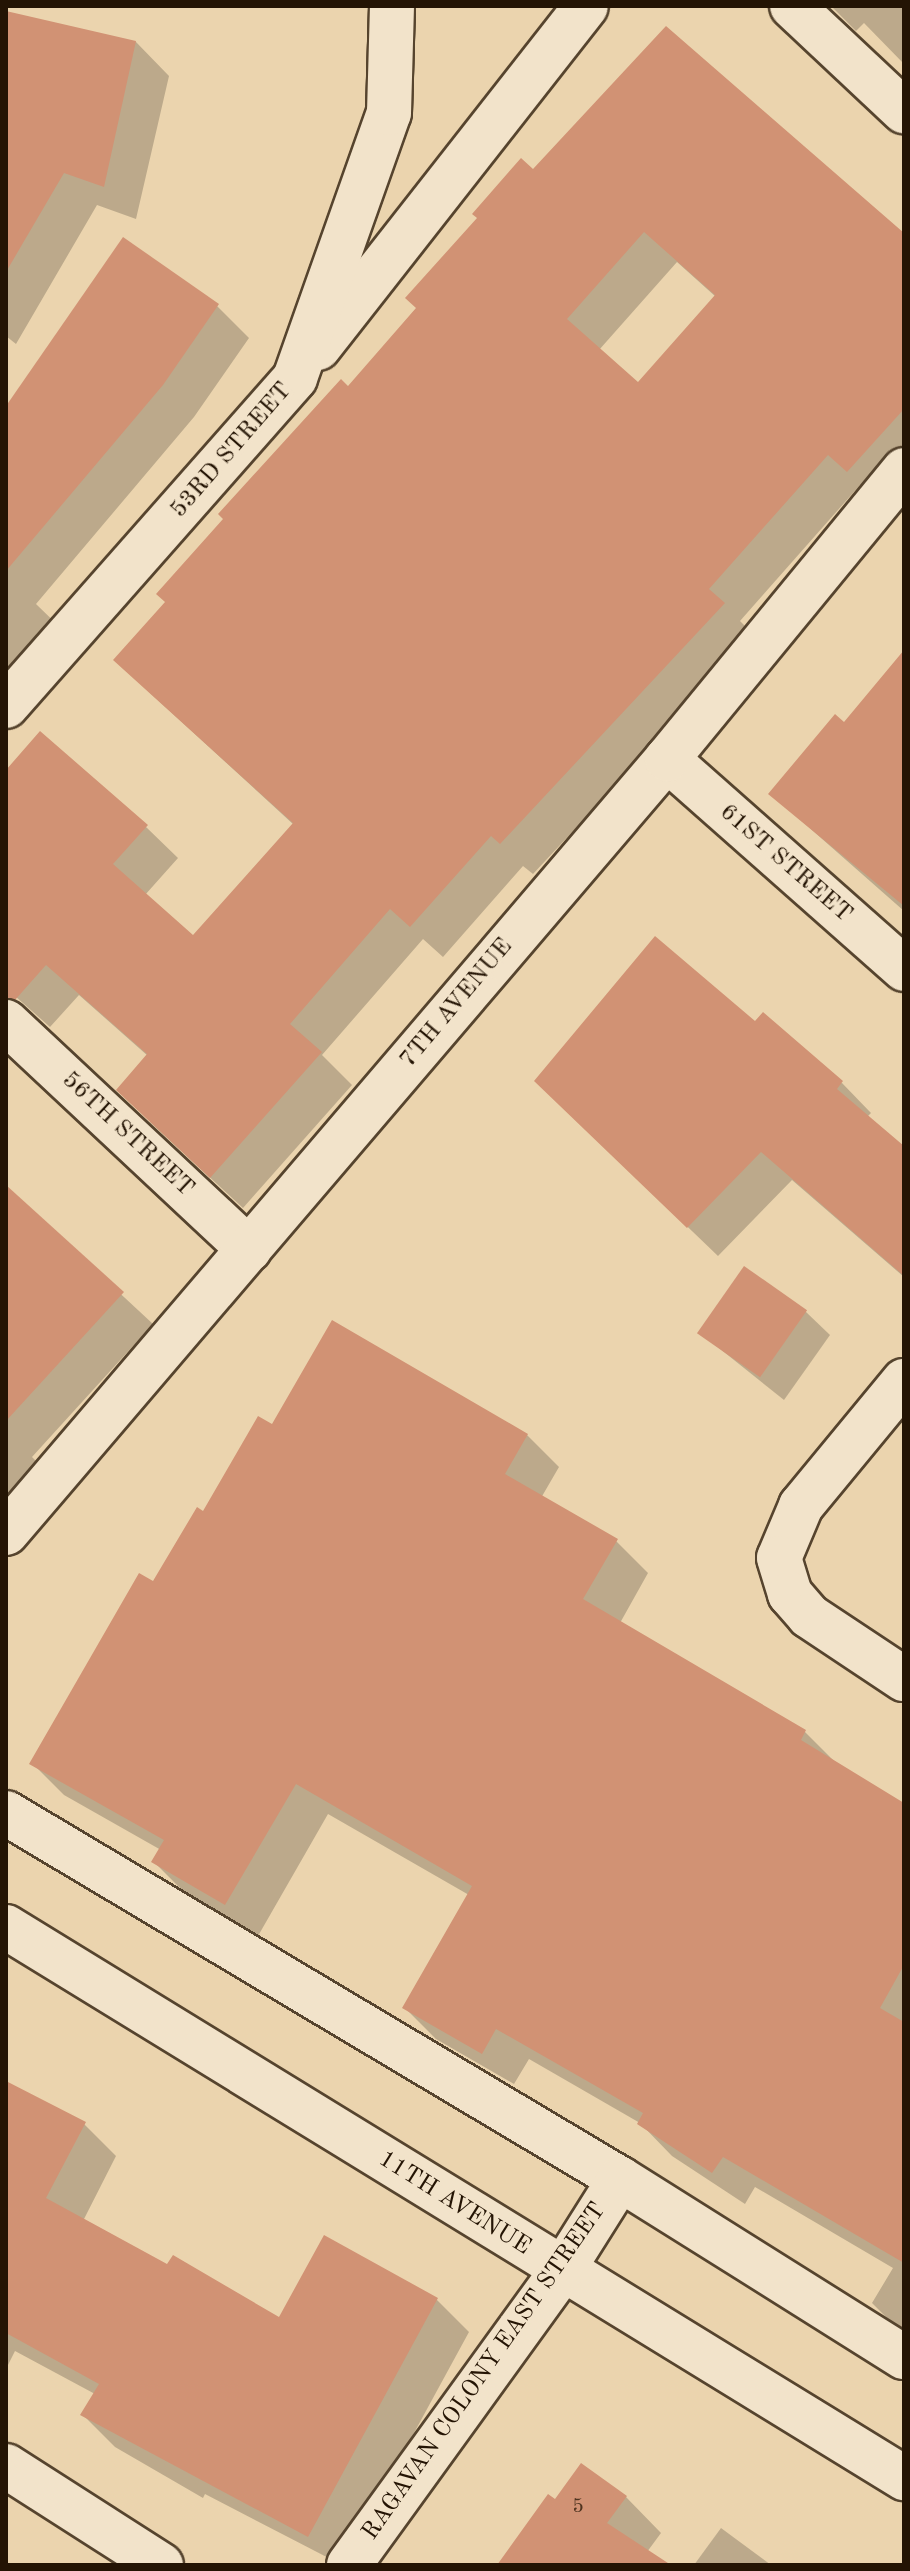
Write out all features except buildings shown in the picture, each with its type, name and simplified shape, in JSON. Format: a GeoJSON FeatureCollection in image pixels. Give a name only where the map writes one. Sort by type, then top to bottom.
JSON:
{"type":"FeatureCollection","features":[{"type":"Feature","properties":{"kind":"main road","name":"53RD STREET"},"geometry":{"type":"LineString","coordinates":[[6,706],[295,378],[389,113],[392,6]]}},
{"type":"Feature","properties":{"kind":"main road"},"geometry":{"type":"LineString","coordinates":[[295,378],[586,6]]}},
{"type":"Feature","properties":{"kind":"main road"},"geometry":{"type":"LineString","coordinates":[[792,6],[904,111]]}},
{"type":"Feature","properties":{"kind":"main road","name":"7TH AVENUE"},"geometry":{"type":"LineString","coordinates":[[6,1533],[667,759],[904,470]]}},
{"type":"Feature","properties":{"kind":"main road","name":"61ST STREET"},"geometry":{"type":"LineString","coordinates":[[667,759],[904,969]]}},
{"type":"Feature","properties":{"kind":"main road","name":"56TH STREET"},"geometry":{"type":"LineString","coordinates":[[6,1022],[249,1249]]}},
{"type":"Feature","properties":{"kind":"main road"},"geometry":{"type":"LineString","coordinates":[[904,1381],[787,1529],[779,1558],[790,1594],[809,1616],[904,1679]]}},
{"type":"Feature","properties":{"kind":"main road"},"geometry":{"type":"LineString","coordinates":[[6,1813],[620,2179],[904,2357]]}},
{"type":"Feature","properties":{"kind":"main road","name":"11TH AVENUE"},"geometry":{"type":"LineString","coordinates":[[6,1927],[562,2271],[904,2478]]}},
{"type":"Feature","properties":{"kind":"main road","name":"RAGAVAN COLONY EAST STREET"},"geometry":{"type":"LineString","coordinates":[[349,2565],[562,2271],[620,2179]]}},
{"type":"Feature","properties":{"kind":"main road"},"geometry":{"type":"LineString","coordinates":[[6,2466],[161,2565]]}}]}
